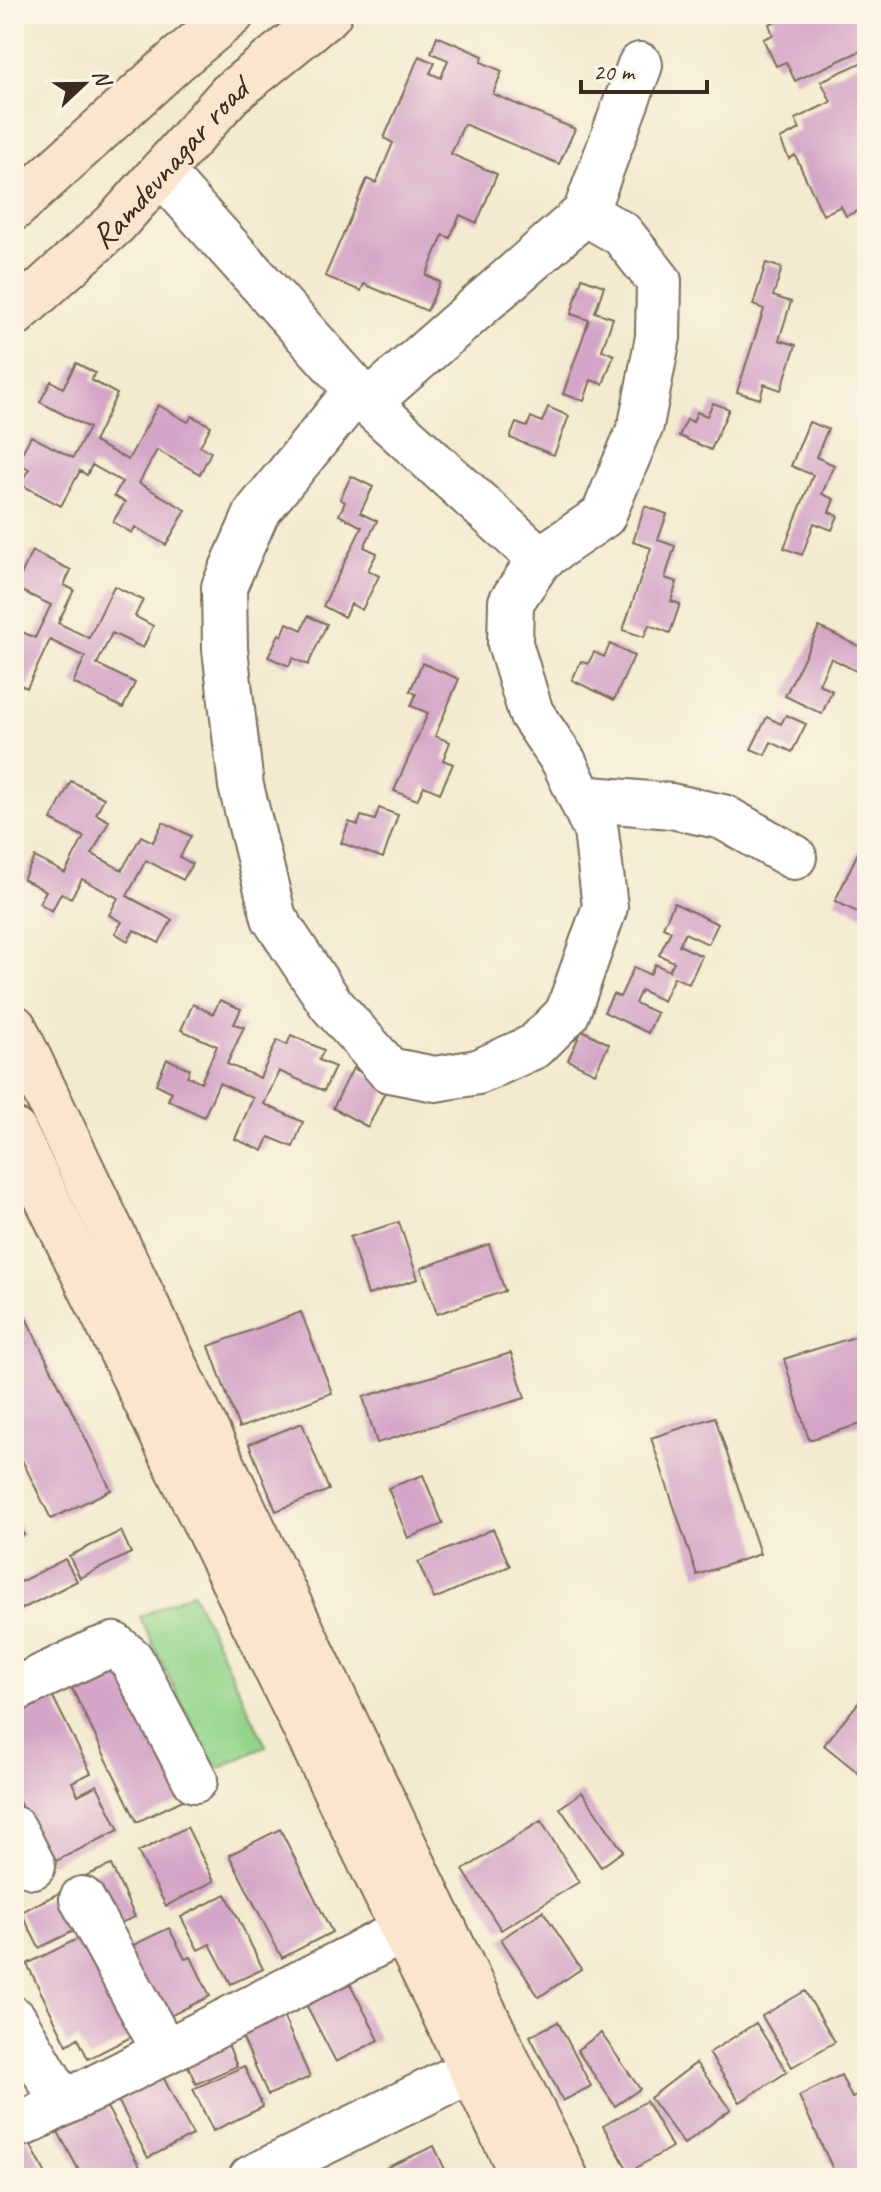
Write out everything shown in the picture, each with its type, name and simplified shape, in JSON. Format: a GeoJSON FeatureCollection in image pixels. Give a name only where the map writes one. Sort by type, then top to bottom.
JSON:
{"type":"FeatureCollection","features":[{"type":"Feature","properties":{"kind":"street","name":"Ramdevnagar road"},"geometry":{"type":"LineString","coordinates":[[14,208],[232,14]]}},
{"type":"Feature","properties":{"kind":"street","name":"Ramdevnagar road"},"geometry":{"type":"LineString","coordinates":[[14,315],[115,224],[230,94],[329,14]]}},
{"type":"Feature","properties":{"kind":"street"},"geometry":{"type":"LineString","coordinates":[[585,213],[622,234],[659,281],[658,337],[641,425],[603,516],[540,559],[511,602],[510,644],[531,713],[564,762],[596,831],[605,907],[567,1014],[535,1046],[478,1072],[435,1079],[389,1070],[331,1004],[274,918],[241,786],[225,649],[224,587],[257,512],[363,397],[585,213],[640,65]]}},
{"type":"Feature","properties":{"kind":"street"},"geometry":{"type":"LineString","coordinates":[[161,172],[363,397],[540,559]]}},
{"type":"Feature","properties":{"kind":"street"},"geometry":{"type":"LineString","coordinates":[[581,798],[671,806],[723,817],[794,857]]}},
{"type":"Feature","properties":{"kind":"street"},"geometry":{"type":"LineString","coordinates":[[14,1027],[488,2063],[524,2178]]}},
{"type":"Feature","properties":{"kind":"street"},"geometry":{"type":"LineString","coordinates":[[14,1131],[403,1931],[566,2178]]}},
{"type":"Feature","properties":{"kind":"street"},"geometry":{"type":"LineString","coordinates":[[14,1690],[114,1645],[131,1659],[195,1780]]}},
{"type":"Feature","properties":{"kind":"street"},"geometry":{"type":"LineString","coordinates":[[82,1899],[165,2052]]}},
{"type":"Feature","properties":{"kind":"street"},"geometry":{"type":"LineString","coordinates":[[14,2019],[44,2113],[403,1931]]}},
{"type":"Feature","properties":{"kind":"street"},"geometry":{"type":"LineString","coordinates":[[251,2178],[488,2063]]}},
{"type":"Feature","properties":{"kind":"green space"},"geometry":{"type":"Polygon","coordinates":[[[192,1592],[266,1746],[214,1771],[140,1617],[192,1592]]]}},
{"type":"Feature","properties":{"kind":"building"},"geometry":{"type":"Polygon","coordinates":[[[771,14],[858,14],[867,35],[867,48],[795,81],[786,62],[776,66],[763,39],[773,35],[769,24],[774,22],[771,14]]]}},
{"type":"Feature","properties":{"kind":"building"},"geometry":{"type":"Polygon","coordinates":[[[437,36],[483,56],[481,62],[502,71],[493,94],[575,129],[559,164],[464,124],[451,154],[497,174],[477,223],[460,215],[450,238],[443,235],[426,275],[440,282],[427,311],[364,284],[361,291],[325,276],[367,179],[376,183],[393,143],[384,138],[419,56],[435,63],[430,73],[441,78],[448,60],[431,53],[437,36]]]}},
{"type":"Feature","properties":{"kind":"building"},"geometry":{"type":"Polygon","coordinates":[[[867,60],[867,207],[846,216],[841,206],[823,215],[795,155],[789,159],[780,139],[800,129],[795,119],[831,102],[821,81],[867,60]]]}},
{"type":"Feature","properties":{"kind":"building"},"geometry":{"type":"Polygon","coordinates":[[[766,263],[782,268],[773,296],[791,302],[779,340],[796,345],[781,390],[764,384],[760,399],[737,392],[764,309],[753,305],[766,263]]]}},
{"type":"Feature","properties":{"kind":"building"},"geometry":{"type":"Polygon","coordinates":[[[582,278],[604,286],[595,312],[613,318],[602,350],[614,355],[603,384],[591,380],[584,401],[563,394],[589,320],[571,314],[582,278]]]}},
{"type":"Feature","properties":{"kind":"building"},"geometry":{"type":"Polygon","coordinates":[[[76,363],[95,373],[91,380],[117,394],[94,442],[128,460],[158,405],[188,422],[192,416],[211,426],[200,446],[211,452],[200,474],[157,450],[139,483],[186,510],[166,545],[135,527],[132,533],[113,522],[125,502],[114,496],[122,482],[92,465],[87,475],[80,471],[61,506],[20,484],[29,469],[17,462],[31,436],[73,458],[89,428],[40,402],[51,381],[63,388],[76,363]]]}},
{"type":"Feature","properties":{"kind":"building"},"geometry":{"type":"Polygon","coordinates":[[[713,403],[729,409],[711,450],[679,436],[687,419],[693,422],[697,412],[707,416],[713,403]]]}},
{"type":"Feature","properties":{"kind":"building"},"geometry":{"type":"Polygon","coordinates":[[[548,407],[569,416],[554,455],[510,438],[516,423],[527,427],[531,417],[542,422],[548,407]]]}},
{"type":"Feature","properties":{"kind":"building"},"geometry":{"type":"Polygon","coordinates":[[[809,422],[828,429],[816,457],[834,465],[822,494],[834,499],[829,512],[838,516],[832,530],[814,523],[802,555],[784,548],[813,475],[791,466],[809,422]]]}},
{"type":"Feature","properties":{"kind":"building"},"geometry":{"type":"Polygon","coordinates":[[[351,476],[373,487],[360,513],[377,521],[364,547],[377,553],[368,570],[379,576],[362,610],[351,604],[344,617],[323,606],[362,527],[339,515],[345,502],[340,499],[351,476]]]}},
{"type":"Feature","properties":{"kind":"building"},"geometry":{"type":"Polygon","coordinates":[[[645,506],[667,514],[658,540],[675,546],[665,578],[677,582],[671,601],[680,604],[670,633],[649,625],[644,637],[623,630],[651,548],[633,542],[645,506]]]}},
{"type":"Feature","properties":{"kind":"building"},"geometry":{"type":"Polygon","coordinates":[[[32,551],[71,570],[64,585],[74,590],[58,623],[89,638],[114,586],[143,600],[135,616],[153,626],[143,648],[112,633],[97,664],[135,683],[123,708],[73,683],[85,657],[50,640],[27,688],[14,682],[14,628],[35,638],[51,605],[15,588],[32,551]]]}},
{"type":"Feature","properties":{"kind":"building"},"geometry":{"type":"Polygon","coordinates":[[[308,616],[327,624],[308,665],[293,658],[289,666],[268,657],[287,623],[302,630],[308,616]]]}},
{"type":"Feature","properties":{"kind":"building"},"geometry":{"type":"Polygon","coordinates":[[[819,627],[867,650],[858,672],[831,658],[819,684],[832,691],[822,714],[785,696],[819,627]]]}},
{"type":"Feature","properties":{"kind":"building"},"geometry":{"type":"Polygon","coordinates":[[[610,644],[634,656],[614,700],[572,680],[581,661],[588,664],[594,652],[604,657],[610,644]]]}},
{"type":"Feature","properties":{"kind":"building"},"geometry":{"type":"Polygon","coordinates":[[[422,663],[459,679],[435,736],[450,742],[443,760],[453,764],[440,793],[424,786],[417,800],[394,791],[428,713],[411,706],[416,694],[410,691],[422,663]]]}},
{"type":"Feature","properties":{"kind":"building"},"geometry":{"type":"Polygon","coordinates":[[[786,715],[806,724],[792,752],[771,742],[765,755],[751,749],[767,717],[781,724],[786,715]]]}},
{"type":"Feature","properties":{"kind":"building"},"geometry":{"type":"Polygon","coordinates":[[[71,781],[104,798],[96,814],[109,821],[92,854],[122,870],[141,836],[153,842],[163,822],[191,836],[180,857],[192,864],[183,880],[146,860],[127,896],[172,920],[159,943],[134,930],[128,941],[115,933],[122,922],[109,915],[118,898],[82,879],[71,898],[61,893],[52,911],[39,903],[46,891],[23,879],[35,857],[65,873],[84,837],[51,820],[71,781]]]}},
{"type":"Feature","properties":{"kind":"building"},"geometry":{"type":"Polygon","coordinates":[[[379,808],[398,815],[383,858],[341,843],[349,822],[358,825],[361,816],[375,820],[379,808]]]}},
{"type":"Feature","properties":{"kind":"building"},"geometry":{"type":"Polygon","coordinates":[[[864,840],[867,841],[867,917],[835,901],[864,840]]]}},
{"type":"Feature","properties":{"kind":"building"},"geometry":{"type":"Polygon","coordinates":[[[674,903],[718,924],[708,944],[685,933],[679,945],[702,956],[689,984],[674,977],[663,1001],[641,990],[635,1003],[657,1013],[648,1033],[604,1012],[613,994],[620,997],[634,967],[650,975],[655,964],[669,971],[674,962],[659,955],[671,931],[663,927],[674,903]]]}},
{"type":"Feature","properties":{"kind":"building"},"geometry":{"type":"Polygon","coordinates":[[[220,1000],[241,1009],[234,1024],[244,1027],[227,1064],[260,1078],[277,1040],[287,1045],[291,1035],[324,1050],[319,1060],[335,1067],[324,1091],[279,1071],[264,1104],[303,1122],[293,1147],[269,1137],[263,1151],[235,1139],[253,1098],[219,1083],[204,1117],[168,1100],[172,1092],[156,1084],[167,1059],[190,1069],[187,1076],[201,1082],[217,1046],[181,1030],[193,1004],[213,1014],[220,1000]]]}},
{"type":"Feature","properties":{"kind":"building"},"geometry":{"type":"Polygon","coordinates":[[[582,1030],[609,1044],[595,1073],[568,1060],[582,1030]]]}},
{"type":"Feature","properties":{"kind":"building"},"geometry":{"type":"Polygon","coordinates":[[[353,1068],[388,1086],[368,1127],[333,1108],[353,1068]]]}},
{"type":"Feature","properties":{"kind":"building"},"geometry":{"type":"Polygon","coordinates":[[[399,1222],[418,1279],[368,1295],[350,1237],[399,1222]]]}},
{"type":"Feature","properties":{"kind":"building"},"geometry":{"type":"Polygon","coordinates":[[[489,1244],[505,1291],[437,1314],[421,1268],[489,1244]]]}},
{"type":"Feature","properties":{"kind":"building"},"geometry":{"type":"Polygon","coordinates":[[[301,1312],[332,1393],[239,1428],[209,1346],[301,1312]]]}},
{"type":"Feature","properties":{"kind":"building"},"geometry":{"type":"Polygon","coordinates":[[[25,1316],[111,1490],[51,1519],[14,1444],[14,1322],[25,1316]]]}},
{"type":"Feature","properties":{"kind":"building"},"geometry":{"type":"Polygon","coordinates":[[[867,1333],[867,1422],[809,1440],[784,1359],[867,1333]]]}},
{"type":"Feature","properties":{"kind":"building"},"geometry":{"type":"Polygon","coordinates":[[[511,1353],[525,1398],[377,1443],[363,1397],[511,1353]]]}},
{"type":"Feature","properties":{"kind":"building"},"geometry":{"type":"Polygon","coordinates":[[[715,1417],[760,1554],[697,1575],[651,1438],[715,1417]]]}},
{"type":"Feature","properties":{"kind":"building"},"geometry":{"type":"Polygon","coordinates":[[[302,1423],[329,1490],[276,1511],[249,1444],[302,1423]]]}},
{"type":"Feature","properties":{"kind":"building"},"geometry":{"type":"Polygon","coordinates":[[[423,1475],[443,1524],[408,1538],[388,1488],[423,1475]]]}},
{"type":"Feature","properties":{"kind":"building"},"geometry":{"type":"Polygon","coordinates":[[[14,1515],[24,1535],[14,1540],[14,1515]]]}},
{"type":"Feature","properties":{"kind":"building"},"geometry":{"type":"Polygon","coordinates":[[[493,1529],[510,1566],[434,1599],[418,1562],[493,1529]]]}},
{"type":"Feature","properties":{"kind":"building"},"geometry":{"type":"Polygon","coordinates":[[[121,1531],[131,1553],[80,1578],[69,1556],[121,1531]]]}},
{"type":"Feature","properties":{"kind":"building"},"geometry":{"type":"Polygon","coordinates":[[[65,1559],[77,1581],[14,1613],[14,1585],[65,1559]]]}},
{"type":"Feature","properties":{"kind":"building"},"geometry":{"type":"Polygon","coordinates":[[[114,1647],[187,1798],[137,1822],[64,1672],[114,1647]]]}},
{"type":"Feature","properties":{"kind":"building"},"geometry":{"type":"Polygon","coordinates":[[[47,1685],[91,1773],[72,1782],[78,1795],[97,1785],[119,1830],[50,1864],[14,1792],[14,1696],[47,1685]]]}},
{"type":"Feature","properties":{"kind":"building"},"geometry":{"type":"Polygon","coordinates":[[[867,1692],[867,1780],[824,1745],[867,1692]]]}},
{"type":"Feature","properties":{"kind":"building"},"geometry":{"type":"Polygon","coordinates":[[[582,1792],[623,1851],[601,1867],[560,1808],[582,1792]]]}},
{"type":"Feature","properties":{"kind":"building"},"geometry":{"type":"Polygon","coordinates":[[[541,1821],[579,1882],[501,1930],[463,1870],[541,1821]]]}},
{"type":"Feature","properties":{"kind":"building"},"geometry":{"type":"Polygon","coordinates":[[[187,1827],[214,1881],[166,1906],[138,1852],[187,1827]]]}},
{"type":"Feature","properties":{"kind":"building"},"geometry":{"type":"Polygon","coordinates":[[[280,1829],[332,1932],[282,1958],[229,1855],[280,1829]]]}},
{"type":"Feature","properties":{"kind":"building"},"geometry":{"type":"Polygon","coordinates":[[[111,1865],[135,1917],[106,1929],[83,1877],[111,1865]]]}},
{"type":"Feature","properties":{"kind":"building"},"geometry":{"type":"Polygon","coordinates":[[[67,1889],[84,1926],[39,1948],[21,1912],[67,1889]]]}},
{"type":"Feature","properties":{"kind":"building"},"geometry":{"type":"Polygon","coordinates":[[[226,1894],[263,1969],[231,1984],[210,1944],[198,1950],[181,1917],[226,1894]]]}},
{"type":"Feature","properties":{"kind":"building"},"geometry":{"type":"Polygon","coordinates":[[[543,1911],[581,1969],[539,1997],[501,1939],[543,1911]]]}},
{"type":"Feature","properties":{"kind":"building"},"geometry":{"type":"Polygon","coordinates":[[[169,1928],[185,1959],[191,1957],[210,1996],[160,2021],[125,1949],[169,1928]]]}},
{"type":"Feature","properties":{"kind":"building"},"geometry":{"type":"Polygon","coordinates":[[[83,1936],[133,2036],[88,2059],[78,2038],[67,2045],[27,1964],[83,1936]]]}},
{"type":"Feature","properties":{"kind":"building"},"geometry":{"type":"Polygon","coordinates":[[[342,1968],[379,2040],[336,2062],[299,1991],[342,1968]]]}},
{"type":"Feature","properties":{"kind":"building"},"geometry":{"type":"Polygon","coordinates":[[[805,1991],[835,2042],[792,2067],[762,2016],[805,1991]]]}},
{"type":"Feature","properties":{"kind":"building"},"geometry":{"type":"Polygon","coordinates":[[[277,2002],[310,2077],[268,2095],[235,2021],[277,2002]]]}},
{"type":"Feature","properties":{"kind":"building"},"geometry":{"type":"Polygon","coordinates":[[[558,2022],[591,2086],[563,2101],[530,2036],[558,2022]]]}},
{"type":"Feature","properties":{"kind":"building"},"geometry":{"type":"Polygon","coordinates":[[[756,2023],[787,2072],[740,2102],[709,2053],[756,2023]]]}},
{"type":"Feature","properties":{"kind":"building"},"geometry":{"type":"Polygon","coordinates":[[[223,2032],[237,2066],[196,2084],[184,2057],[223,2032]]]}},
{"type":"Feature","properties":{"kind":"building"},"geometry":{"type":"Polygon","coordinates":[[[601,2033],[640,2089],[615,2106],[577,2050],[601,2033]]]}},
{"type":"Feature","properties":{"kind":"building"},"geometry":{"type":"Polygon","coordinates":[[[155,2061],[193,2135],[148,2158],[110,2085],[155,2061]]]}},
{"type":"Feature","properties":{"kind":"building"},"geometry":{"type":"Polygon","coordinates":[[[696,2063],[731,2109],[684,2144],[650,2098],[696,2063]]]}},
{"type":"Feature","properties":{"kind":"building"},"geometry":{"type":"Polygon","coordinates":[[[244,2066],[263,2107],[213,2131],[193,2089],[244,2066]]]}},
{"type":"Feature","properties":{"kind":"building"},"geometry":{"type":"Polygon","coordinates":[[[841,2075],[852,2098],[861,2093],[867,2107],[867,2178],[837,2178],[799,2096],[841,2075]]]}},
{"type":"Feature","properties":{"kind":"building"},"geometry":{"type":"Polygon","coordinates":[[[98,2091],[140,2167],[120,2178],[83,2178],[50,2117],[98,2091]]]}},
{"type":"Feature","properties":{"kind":"building"},"geometry":{"type":"Polygon","coordinates":[[[646,2101],[672,2147],[629,2172],[603,2126],[646,2101]]]}},
{"type":"Feature","properties":{"kind":"building"},"geometry":{"type":"Polygon","coordinates":[[[26,2136],[48,2178],[14,2178],[14,2143],[26,2136]]]}},
{"type":"Feature","properties":{"kind":"building"},"geometry":{"type":"Polygon","coordinates":[[[434,2146],[449,2178],[364,2178],[434,2146]]]}}]}
